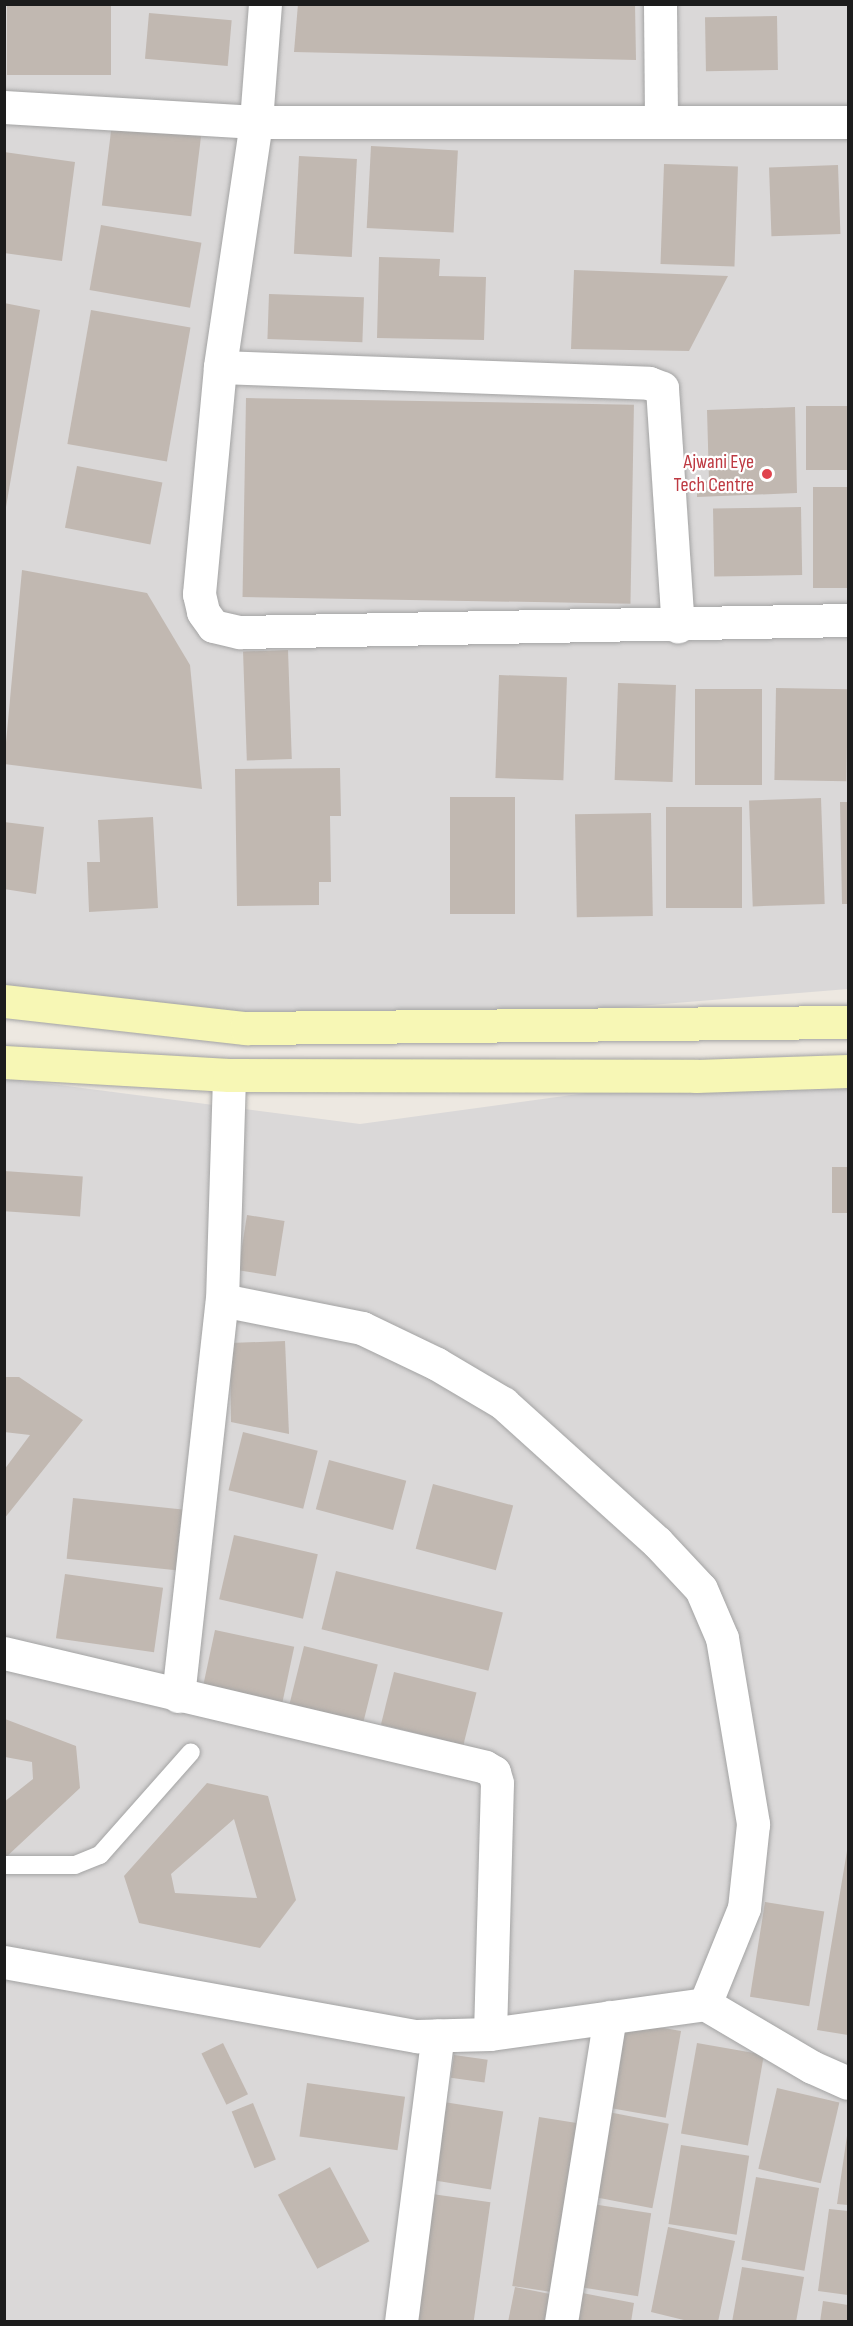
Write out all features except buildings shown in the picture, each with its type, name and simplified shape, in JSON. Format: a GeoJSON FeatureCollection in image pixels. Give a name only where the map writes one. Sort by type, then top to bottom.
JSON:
{"type":"FeatureCollection","features":[{"type":"Feature","properties":{"kind":"main road"},"geometry":{"type":"LineString","coordinates":[[4,1001],[246,1028],[849,1022]]}},
{"type":"Feature","properties":{"kind":"main road"},"geometry":{"type":"LineString","coordinates":[[4,1062],[230,1075],[696,1076],[849,1071]]}},
{"type":"Feature","properties":{"kind":"street"},"geometry":{"type":"LineString","coordinates":[[265,4],[256,122],[220,368],[199,594],[203,612],[213,626],[240,632],[678,626],[849,621]]}},
{"type":"Feature","properties":{"kind":"street"},"geometry":{"type":"LineString","coordinates":[[660,4],[661,120]]}},
{"type":"Feature","properties":{"kind":"street"},"geometry":{"type":"LineString","coordinates":[[4,107],[256,122],[661,120],[849,122]]}},
{"type":"Feature","properties":{"kind":"street"},"geometry":{"type":"LineString","coordinates":[[220,368],[649,383],[662,388],[666,398],[678,626]]}},
{"type":"Feature","properties":{"kind":"street"},"geometry":{"type":"LineString","coordinates":[[178,1696],[222,1300],[230,1075]]}},
{"type":"Feature","properties":{"kind":"street"},"geometry":{"type":"LineString","coordinates":[[222,1300],[362,1328],[437,1364],[503,1403],[657,1542],[701,1589],[722,1638],[753,1824],[744,1908],[705,2004]]}},
{"type":"Feature","properties":{"kind":"street"},"geometry":{"type":"LineString","coordinates":[[4,1653],[485,1767],[494,1772],[497,1783],[489,2034]]}},
{"type":"Feature","properties":{"kind":"street"},"geometry":{"type":"LineString","coordinates":[[4,1962],[417,2036],[489,2034],[705,2004],[812,2067],[849,2083]]}},
{"type":"Feature","properties":{"kind":"street"},"geometry":{"type":"LineString","coordinates":[[561,2322],[610,2017]]}},
{"type":"Feature","properties":{"kind":"street"},"geometry":{"type":"LineString","coordinates":[[401,2322],[438,2035]]}},
{"type":"Feature","properties":{"kind":"lane"},"geometry":{"type":"LineString","coordinates":[[4,1865],[75,1865],[100,1855],[191,1752]]}},
{"type":"Feature","properties":{"kind":"shaded area"},"geometry":{"type":"Polygon","coordinates":[[[4,5],[848,5],[848,989],[246,1038],[5,989],[4,5]]]}},
{"type":"Feature","properties":{"kind":"shaded area"},"geometry":{"type":"Polygon","coordinates":[[[848,1057],[848,2321],[5,2322],[5,1078],[360,1124],[848,1057]]]}},
{"type":"Feature","properties":{"kind":"place","name":"Ajwani Eye Tech Centre"},"geometry":{"type":"Point","coordinates":[767,474]}}]}
